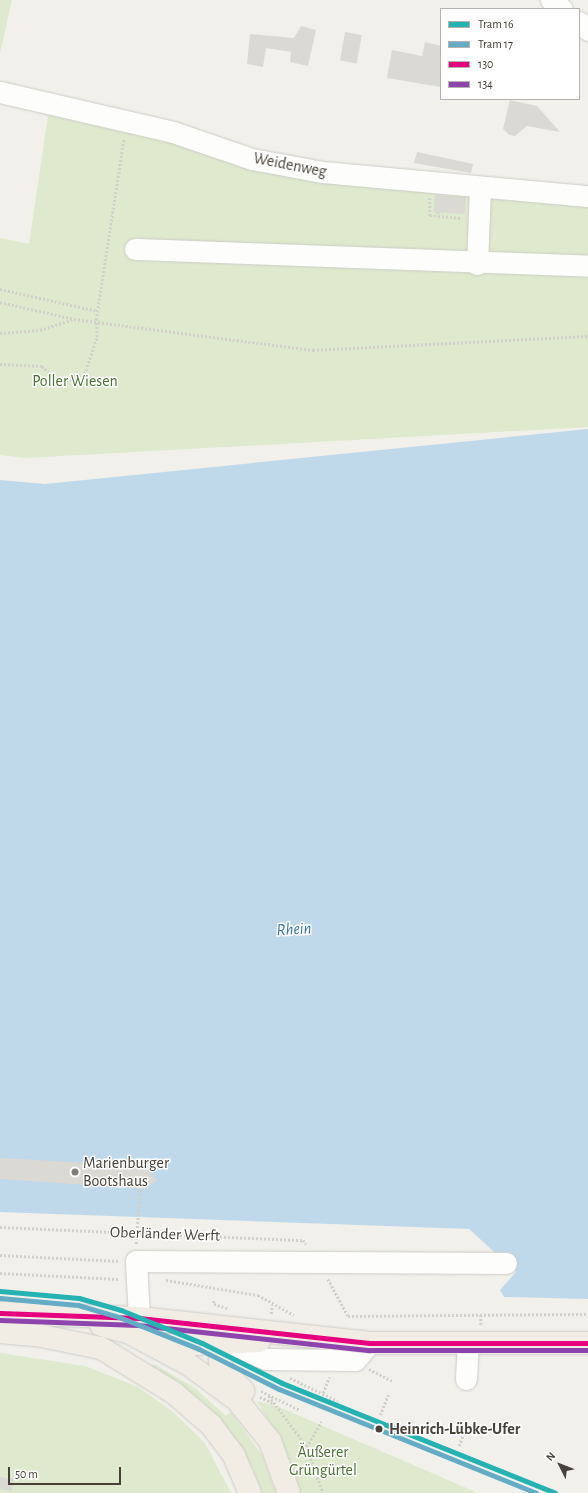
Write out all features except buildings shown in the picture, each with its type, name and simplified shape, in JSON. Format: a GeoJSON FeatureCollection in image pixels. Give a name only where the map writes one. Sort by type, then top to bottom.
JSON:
{"type":"FeatureCollection","features":[{"type":"Feature","properties":{"kind":"main road"},"geometry":{"type":"LineString","coordinates":[[0,1313],[79,1318],[139,1318],[268,1331],[298,1337],[370,1343],[588,1343]]}},
{"type":"Feature","properties":{"kind":"main road"},"geometry":{"type":"LineString","coordinates":[[79,1318],[128,1332],[216,1383],[254,1418],[270,1441],[289,1493]]}},
{"type":"Feature","properties":{"kind":"main road"},"geometry":{"type":"LineString","coordinates":[[0,1332],[37,1334],[101,1348],[298,1337]]}},
{"type":"Feature","properties":{"kind":"main road"},"geometry":{"type":"LineString","coordinates":[[226,1342],[220,1352],[220,1362],[224,1371],[244,1392],[254,1418]]}},
{"type":"Feature","properties":{"kind":"main road"},"geometry":{"type":"LineString","coordinates":[[101,1348],[174,1393],[211,1425],[234,1456],[250,1493]]}},
{"type":"Feature","properties":{"kind":"street"},"geometry":{"type":"LineString","coordinates":[[551,0],[561,8]]}},
{"type":"Feature","properties":{"kind":"street"},"geometry":{"type":"LineString","coordinates":[[580,23],[588,30]]}},
{"type":"Feature","properties":{"kind":"street","name":"Weidenweg"},"geometry":{"type":"LineString","coordinates":[[0,92],[173,132],[252,159],[376,179],[588,196]]}},
{"type":"Feature","properties":{"kind":"street"},"geometry":{"type":"LineString","coordinates":[[477,264],[480,188]]}},
{"type":"Feature","properties":{"kind":"street"},"geometry":{"type":"LineString","coordinates":[[135,249],[477,264],[588,266]]}},
{"type":"Feature","properties":{"kind":"street"},"geometry":{"type":"LineString","coordinates":[[318,1262],[506,1263]]}},
{"type":"Feature","properties":{"kind":"street","name":"Oberländer Werft"},"geometry":{"type":"LineString","coordinates":[[135,1270],[318,1262]]}},
{"type":"Feature","properties":{"kind":"street"},"geometry":{"type":"LineString","coordinates":[[135,1270],[139,1318]]}},
{"type":"Feature","properties":{"kind":"street"},"geometry":{"type":"LineString","coordinates":[[226,1342],[266,1359],[355,1360],[370,1343]]}},
{"type":"Feature","properties":{"kind":"street"},"geometry":{"type":"LineString","coordinates":[[466,1379],[468,1344]]}},
{"type":"Feature","properties":{"kind":"path"},"geometry":{"type":"LineString","coordinates":[[0,364],[42,366],[58,382],[77,382],[83,378],[92,355],[126,122]]}},
{"type":"Feature","properties":{"kind":"path"},"geometry":{"type":"LineString","coordinates":[[430,208],[430,216],[479,219]]}},
{"type":"Feature","properties":{"kind":"path"},"geometry":{"type":"LineString","coordinates":[[0,289],[98,311]]}},
{"type":"Feature","properties":{"kind":"path"},"geometry":{"type":"LineString","coordinates":[[0,302],[74,319],[96,320],[313,350],[588,336]]}},
{"type":"Feature","properties":{"kind":"path"},"geometry":{"type":"LineString","coordinates":[[0,333],[40,330],[74,319]]}},
{"type":"Feature","properties":{"kind":"path"},"geometry":{"type":"LineString","coordinates":[[136,1240],[138,1233],[140,1188]]}},
{"type":"Feature","properties":{"kind":"path","name":"Oberländer Werft"},"geometry":{"type":"LineString","coordinates":[[0,1227],[303,1240],[318,1262],[348,1316],[588,1314]]}},
{"type":"Feature","properties":{"kind":"path","name":"Oberländer Werft"},"geometry":{"type":"LineString","coordinates":[[0,1255],[135,1270]]}},
{"type":"Feature","properties":{"kind":"path"},"geometry":{"type":"LineString","coordinates":[[0,1273],[135,1270],[161,1279],[258,1295],[272,1305]]}},
{"type":"Feature","properties":{"kind":"path"},"geometry":{"type":"LineString","coordinates":[[481,1315],[481,1328]]}},
{"type":"Feature","properties":{"kind":"path"},"geometry":{"type":"LineString","coordinates":[[364,1366],[393,1381]]}},
{"type":"Feature","properties":{"kind":"path"},"geometry":{"type":"LineString","coordinates":[[323,1393],[332,1369]]}},
{"type":"Feature","properties":{"kind":"path"},"geometry":{"type":"LineString","coordinates":[[284,1375],[338,1401]]}},
{"type":"Feature","properties":{"kind":"path"},"geometry":{"type":"LineString","coordinates":[[300,1410],[268,1395],[307,1447],[323,1493]]}},
{"type":"Feature","properties":{"kind":"path"},"geometry":{"type":"LineString","coordinates":[[380,1414],[388,1395]]}},
{"type":"Feature","properties":{"kind":"path"},"geometry":{"type":"LineString","coordinates":[[307,1447],[321,1422]]}},
{"type":"Feature","properties":{"kind":"path"},"geometry":{"type":"LineString","coordinates":[[459,1446],[468,1426]]}},
{"type":"Feature","properties":{"kind":"green space"},"geometry":{"type":"Polygon","coordinates":[[[0,0],[12,0],[0,53],[0,0]]]}},
{"type":"Feature","properties":{"kind":"green space","name":"Poller Wiesen"},"geometry":{"type":"Polygon","coordinates":[[[49,109],[210,150],[588,202],[588,427],[25,458],[0,455],[0,238],[29,244],[49,109]]]}},
{"type":"Feature","properties":{"kind":"green space"},"geometry":{"type":"Polygon","coordinates":[[[0,1353],[85,1366],[138,1387],[172,1411],[205,1443],[231,1493],[0,1493],[0,1353]]]}},
{"type":"Feature","properties":{"kind":"green space"},"geometry":{"type":"Polygon","coordinates":[[[154,1364],[195,1388],[226,1416],[231,1412],[262,1455],[276,1493],[262,1493],[253,1468],[221,1421],[195,1397],[150,1366],[154,1364]]]}},
{"type":"Feature","properties":{"kind":"green space","name":"Äußerer Grüngürtel"},"geometry":{"type":"Polygon","coordinates":[[[257,1401],[279,1407],[478,1493],[298,1493],[280,1441],[257,1401]]]}},
{"type":"Feature","properties":{"kind":"water","name":"Rhein"},"geometry":{"type":"Polygon","coordinates":[[[588,429],[588,1299],[504,1297],[500,1290],[516,1272],[469,1229],[0,1212],[0,480],[45,484],[588,429]]]}},
{"type":"Feature","properties":{"kind":"tram line","name":"16"},"geometry":{"type":"LineString","coordinates":[[0,1291],[79,1298],[121,1310],[202,1343],[282,1383],[555,1493]]}},
{"type":"Feature","properties":{"kind":"tram line","name":"17"},"geometry":{"type":"LineString","coordinates":[[0,1298],[78,1305],[119,1317],[199,1349],[279,1389],[536,1493]]}},
{"type":"Feature","properties":{"kind":"transit line","name":"130"},"geometry":{"type":"LineString","coordinates":[[0,1313],[139,1318],[370,1343],[588,1343]]}},
{"type":"Feature","properties":{"kind":"transit line","name":"134"},"geometry":{"type":"LineString","coordinates":[[0,1320],[138,1325],[370,1350],[588,1350]]}},
{"type":"Feature","properties":{"kind":"place","name":"Marienburger Bootshaus"},"geometry":{"type":"Point","coordinates":[75,1172]}},
{"type":"Feature","properties":{"kind":"place","name":"Heinrich-Lübke-Ufer"},"geometry":{"type":"Point","coordinates":[379,1429]}}]}
